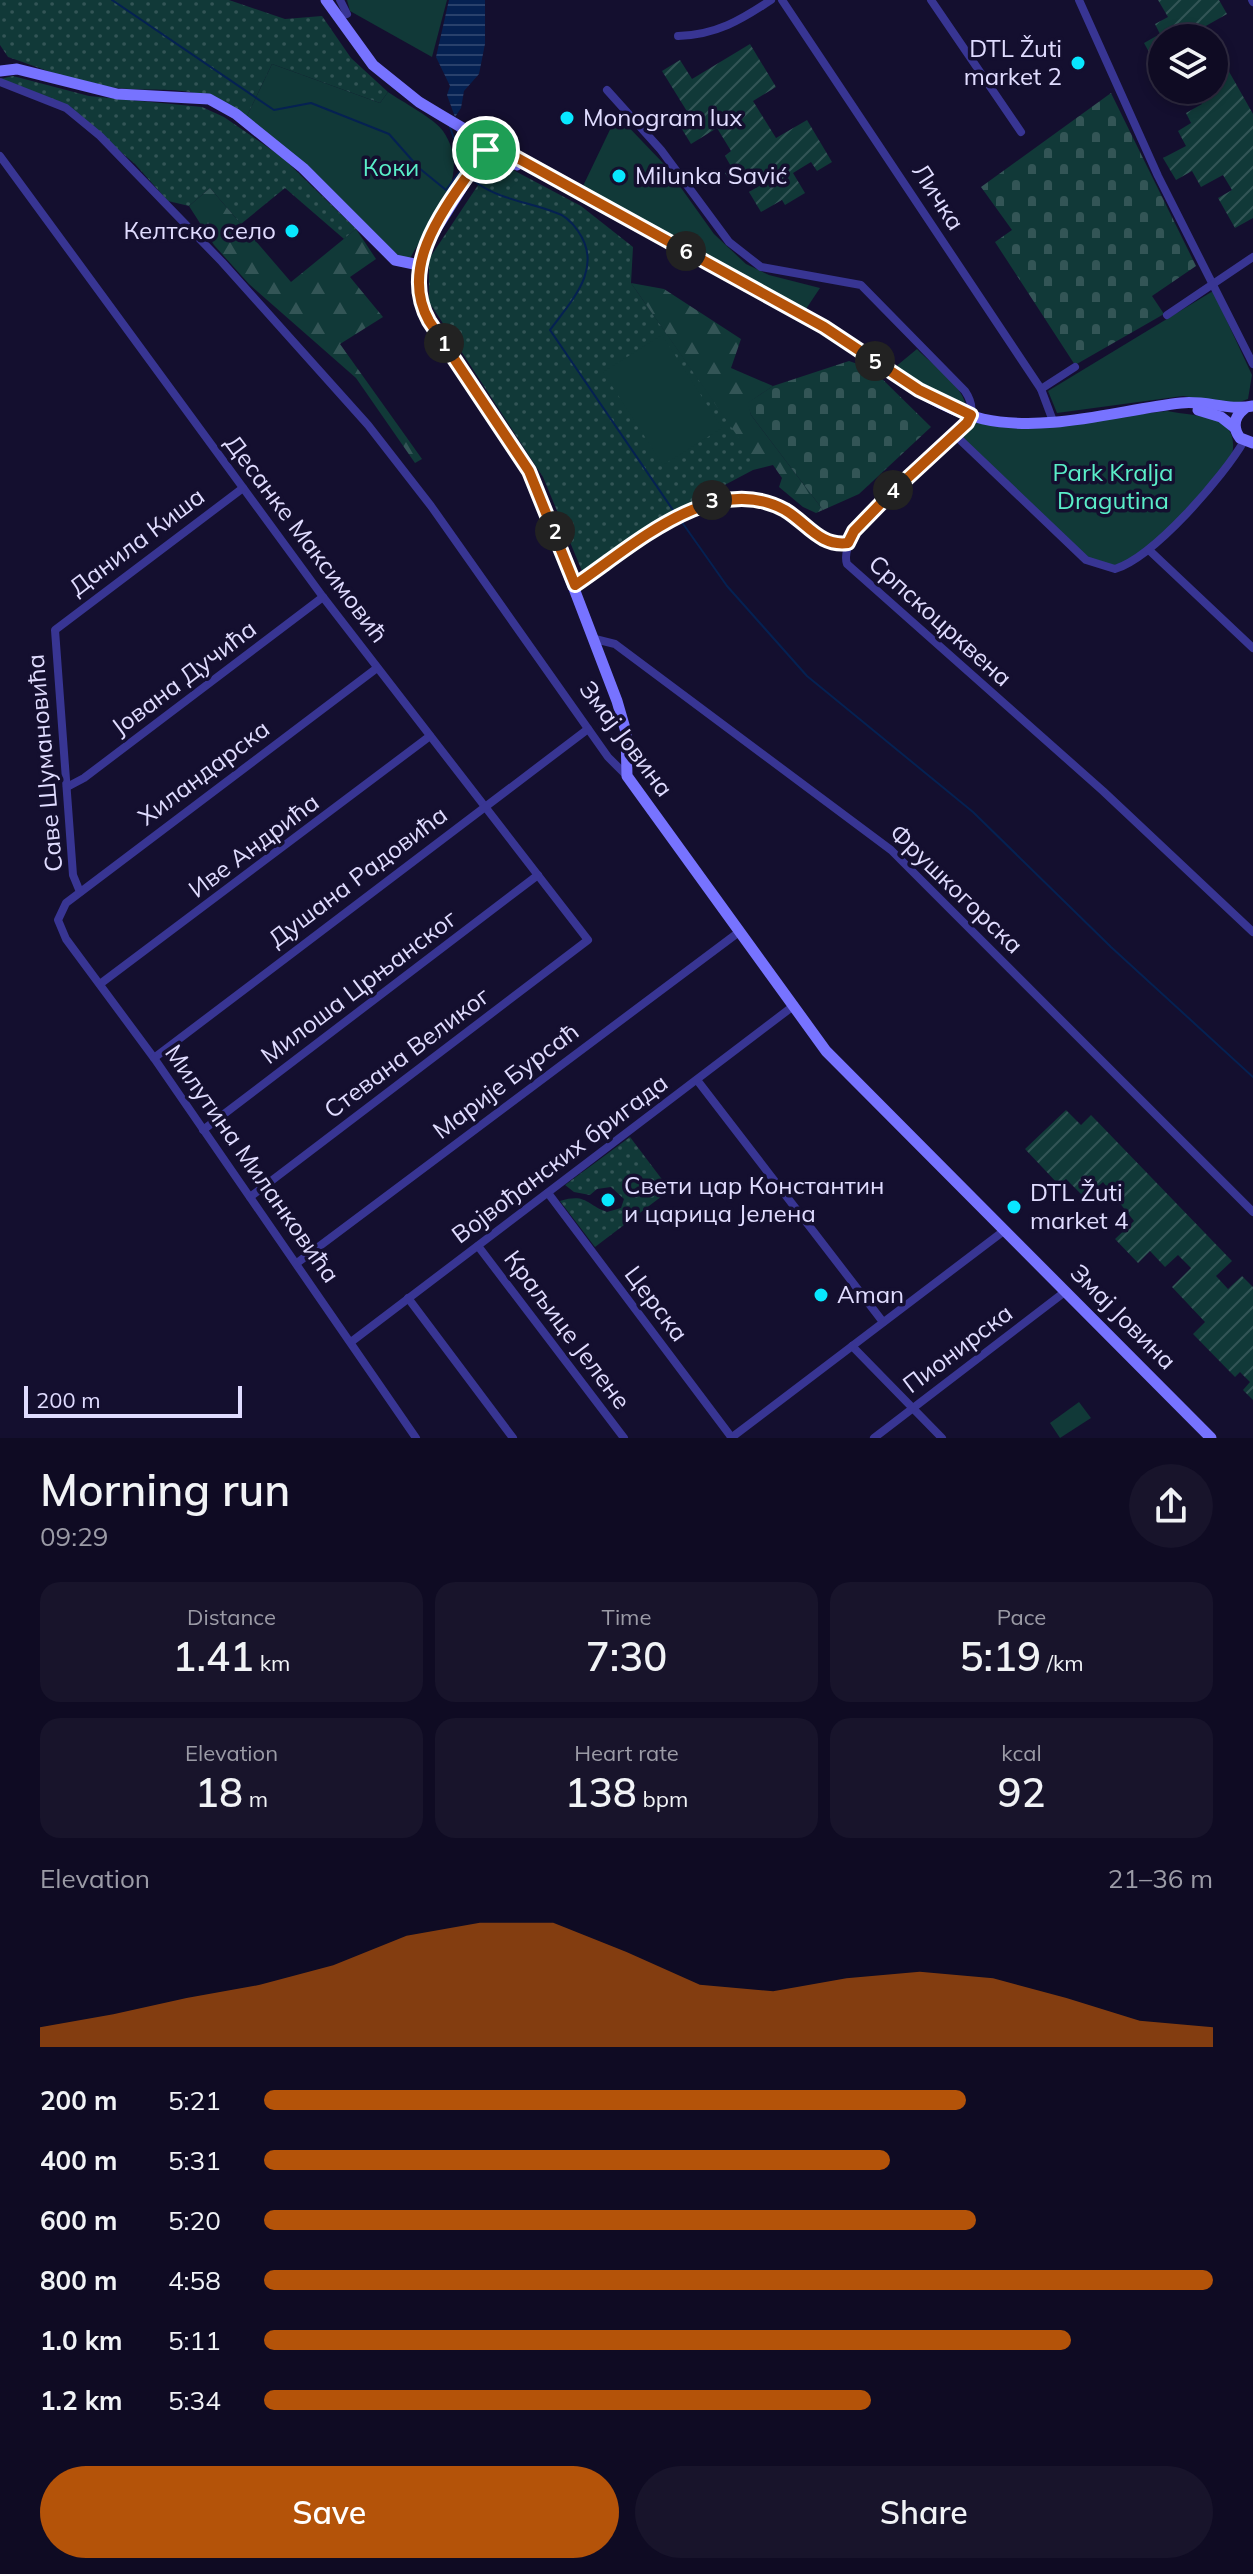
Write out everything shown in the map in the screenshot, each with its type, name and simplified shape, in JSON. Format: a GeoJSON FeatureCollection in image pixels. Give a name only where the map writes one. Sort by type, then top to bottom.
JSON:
{"type":"FeatureCollection","features":[{"type":"Feature","properties":{"kind":"street"},"geometry":{"type":"LineString","coordinates":[[326,0],[373,65],[444,117],[824,327],[919,390],[971,415],[1002,421],[1053,421],[1192,402],[1248,407]]}},
{"type":"Feature","properties":{"kind":"street"},"geometry":{"type":"LineString","coordinates":[[340,0],[347,14]]}},
{"type":"Feature","properties":{"kind":"street"},"geometry":{"type":"LineString","coordinates":[[678,36],[699,35],[731,26],[771,0]]}},
{"type":"Feature","properties":{"kind":"street","name":"Личка"},"geometry":{"type":"LineString","coordinates":[[782,0],[1041,389],[1053,421]]}},
{"type":"Feature","properties":{"kind":"street"},"geometry":{"type":"LineString","coordinates":[[931,0],[1021,132]]}},
{"type":"Feature","properties":{"kind":"street"},"geometry":{"type":"LineString","coordinates":[[1079,0],[1158,176],[1213,284],[1250,345],[1253,364]]}},
{"type":"Feature","properties":{"kind":"street"},"geometry":{"type":"LineString","coordinates":[[0,71],[17,69],[90,90],[117,94],[209,99],[236,114],[303,168],[395,260],[419,265]]}},
{"type":"Feature","properties":{"kind":"street","name":"Змај Јовина"},"geometry":{"type":"LineString","coordinates":[[0,82],[66,108],[125,159],[324,373],[431,506],[588,729],[620,772],[627,776],[792,1007],[844,1070],[1211,1438]]}},
{"type":"Feature","properties":{"kind":"street"},"geometry":{"type":"LineString","coordinates":[[607,90],[661,150],[729,242],[761,267],[861,285],[965,391],[971,415]]}},
{"type":"Feature","properties":{"kind":"street"},"geometry":{"type":"LineString","coordinates":[[468,131],[476,144],[474,167]]}},
{"type":"Feature","properties":{"kind":"street"},"geometry":{"type":"LineString","coordinates":[[490,143],[429,238],[419,265],[418,290],[425,315],[529,471],[575,585],[624,722],[627,776]]}},
{"type":"Feature","properties":{"kind":"street","name":"Десанке Максимовић"},"geometry":{"type":"LineString","coordinates":[[0,156],[323,597],[588,940]]}},
{"type":"Feature","properties":{"kind":"street"},"geometry":{"type":"LineString","coordinates":[[474,167],[497,157],[519,166],[533,166]]}},
{"type":"Feature","properties":{"kind":"street"},"geometry":{"type":"LineString","coordinates":[[1167,315],[1253,257]]}},
{"type":"Feature","properties":{"kind":"street"},"geometry":{"type":"LineString","coordinates":[[1041,389],[1075,367]]}},
{"type":"Feature","properties":{"kind":"street"},"geometry":{"type":"LineString","coordinates":[[1235,428],[1236,417],[1248,407],[1253,394]]}},
{"type":"Feature","properties":{"kind":"street"},"geometry":{"type":"LineString","coordinates":[[955,435],[1086,560],[1115,569],[1149,550],[1228,469],[1249,442],[1235,428],[1208,412],[1166,407]]}},
{"type":"Feature","properties":{"kind":"street"},"geometry":{"type":"LineString","coordinates":[[848,543],[854,531],[955,435],[971,415]]}},
{"type":"Feature","properties":{"kind":"street","name":"Данила Киша"},"geometry":{"type":"LineString","coordinates":[[55,630],[243,488]]}},
{"type":"Feature","properties":{"kind":"street","name":"Српскоцрквена"},"geometry":{"type":"LineString","coordinates":[[575,585],[689,509],[713,500],[740,499],[783,509],[830,544],[848,543],[847,564],[1103,791],[1253,932]]}},
{"type":"Feature","properties":{"kind":"street"},"geometry":{"type":"LineString","coordinates":[[1149,550],[1253,648]]}},
{"type":"Feature","properties":{"kind":"street","name":"Јована Дучића"},"geometry":{"type":"LineString","coordinates":[[67,787],[84,778],[323,597]]}},
{"type":"Feature","properties":{"kind":"street","name":"Саве Шумановића"},"geometry":{"type":"LineString","coordinates":[[55,630],[73,875],[80,892]]}},
{"type":"Feature","properties":{"kind":"street","name":"Фрушкогорска"},"geometry":{"type":"LineString","coordinates":[[595,639],[615,644],[891,850],[1253,1212]]}},
{"type":"Feature","properties":{"kind":"street","name":"Хиландарска"},"geometry":{"type":"LineString","coordinates":[[59,912],[80,892],[377,668]]}},
{"type":"Feature","properties":{"kind":"street","name":"Душана Радовића"},"geometry":{"type":"LineString","coordinates":[[154,1058],[588,729]]}},
{"type":"Feature","properties":{"kind":"street","name":"Иве Андрића"},"geometry":{"type":"LineString","coordinates":[[100,984],[430,736]]}},
{"type":"Feature","properties":{"kind":"street","name":"Милоша Црњанског"},"geometry":{"type":"LineString","coordinates":[[203,1130],[538,875]]}},
{"type":"Feature","properties":{"kind":"street","name":"Милутина Миланковића"},"geometry":{"type":"LineString","coordinates":[[59,912],[66,939],[154,1058],[416,1438]]}},
{"type":"Feature","properties":{"kind":"street","name":"Марије Бурсаћ"},"geometry":{"type":"LineString","coordinates":[[297,1263],[739,932]]}},
{"type":"Feature","properties":{"kind":"street","name":"Стевана Великог"},"geometry":{"type":"LineString","coordinates":[[250,1197],[588,940]]}},
{"type":"Feature","properties":{"kind":"street","name":"Војвођанских бригада"},"geometry":{"type":"LineString","coordinates":[[351,1342],[792,1007]]}},
{"type":"Feature","properties":{"kind":"street"},"geometry":{"type":"LineString","coordinates":[[697,1080],[883,1322]]}},
{"type":"Feature","properties":{"kind":"street","name":"Церска"},"geometry":{"type":"LineString","coordinates":[[548,1193],[732,1438]]}},
{"type":"Feature","properties":{"kind":"street"},"geometry":{"type":"LineString","coordinates":[[732,1438],[1005,1230]]}},
{"type":"Feature","properties":{"kind":"street","name":"Краљице Јелене"},"geometry":{"type":"LineString","coordinates":[[478,1246],[624,1438]]}},
{"type":"Feature","properties":{"kind":"street","name":"Пионирска"},"geometry":{"type":"LineString","coordinates":[[874,1438],[1066,1291]]}},
{"type":"Feature","properties":{"kind":"street"},"geometry":{"type":"LineString","coordinates":[[408,1298],[513,1438]]}},
{"type":"Feature","properties":{"kind":"street"},"geometry":{"type":"LineString","coordinates":[[852,1346],[942,1438]]}},
{"type":"Feature","properties":{"kind":"green space"},"geometry":{"type":"Polygon","coordinates":[[[0,0],[229,0],[285,19],[322,16],[351,58],[388,92],[380,103],[272,64],[247,116],[226,104],[193,93],[84,82],[8,57],[0,45],[0,0]]]}},
{"type":"Feature","properties":{"kind":"green space"},"geometry":{"type":"Polygon","coordinates":[[[347,0],[447,0],[432,57],[350,11],[347,0]]]}},
{"type":"Feature","properties":{"kind":"green space"},"geometry":{"type":"Polygon","coordinates":[[[1158,0],[1219,0],[1227,14],[1209,24],[1155,24],[1168,17],[1158,0]]]}},
{"type":"Feature","properties":{"kind":"green space"},"geometry":{"type":"Polygon","coordinates":[[[750,44],[776,87],[753,101],[776,138],[807,120],[832,162],[817,171],[811,162],[793,173],[805,193],[785,205],[782,200],[761,212],[749,192],[761,185],[755,174],[734,187],[725,173],[732,168],[725,156],[731,151],[717,128],[691,144],[677,121],[688,113],[662,71],[680,60],[692,79],[750,44]]]}},
{"type":"Feature","properties":{"kind":"green space","name":"Коки"},"geometry":{"type":"Polygon","coordinates":[[[272,64],[380,103],[388,92],[426,116],[443,131],[451,148],[454,165],[452,181],[438,214],[409,260],[397,255],[247,116],[272,64]]]}},
{"type":"Feature","properties":{"kind":"green space"},"geometry":{"type":"Polygon","coordinates":[[[1228,70],[1253,114],[1253,218],[1235,228],[1218,198],[1232,190],[1223,175],[1201,187],[1192,171],[1176,180],[1163,158],[1186,146],[1178,131],[1191,123],[1186,113],[1202,104],[1228,104],[1228,70]]]}},
{"type":"Feature","properties":{"kind":"green space"},"geometry":{"type":"Polygon","coordinates":[[[13,76],[89,96],[202,107],[224,117],[282,157],[356,229],[344,239],[285,188],[241,224],[210,188],[189,206],[168,201],[135,164],[67,106],[0,79],[13,76]]]}},
{"type":"Feature","properties":{"kind":"green space"},"geometry":{"type":"Polygon","coordinates":[[[1111,93],[1196,266],[1152,296],[1164,314],[1075,365],[995,242],[1012,230],[981,187],[1111,93]]]}},
{"type":"Feature","properties":{"kind":"green space"},"geometry":{"type":"Polygon","coordinates":[[[617,115],[664,164],[714,234],[746,264],[769,275],[820,288],[804,312],[583,186],[617,115]]]}},
{"type":"Feature","properties":{"kind":"green space"},"geometry":{"type":"Polygon","coordinates":[[[502,164],[581,206],[633,247],[631,283],[753,457],[753,470],[653,523],[582,571],[543,477],[429,302],[429,259],[490,167],[502,164]]]}},
{"type":"Feature","properties":{"kind":"green space"},"geometry":{"type":"Polygon","coordinates":[[[210,188],[291,282],[356,229],[376,259],[350,277],[383,317],[340,344],[422,459],[415,463],[356,378],[249,284],[214,245],[189,206],[210,188]]]}},
{"type":"Feature","properties":{"kind":"green space"},"geometry":{"type":"Polygon","coordinates":[[[631,283],[664,289],[741,339],[731,368],[773,386],[748,403],[751,415],[823,510],[816,513],[803,507],[779,487],[782,478],[773,465],[753,470],[752,457],[631,283]]]}},
{"type":"Feature","properties":{"kind":"green space"},"geometry":{"type":"Polygon","coordinates":[[[1213,291],[1252,375],[1248,399],[1234,404],[1183,396],[1057,413],[1048,391],[1213,291]]]}},
{"type":"Feature","properties":{"kind":"green space"},"geometry":{"type":"Polygon","coordinates":[[[662,335],[722,428],[663,465],[603,372],[662,335]]]}},
{"type":"Feature","properties":{"kind":"green space"},"geometry":{"type":"Polygon","coordinates":[[[917,349],[954,384],[966,409],[894,368],[917,349]]]}},
{"type":"Feature","properties":{"kind":"green space"},"geometry":{"type":"Polygon","coordinates":[[[849,361],[872,369],[931,427],[859,494],[823,510],[751,415],[747,403],[773,386],[849,361]]]}},
{"type":"Feature","properties":{"kind":"green space","name":"Park Kralja Dragutina"},"geometry":{"type":"Polygon","coordinates":[[[1167,411],[1209,418],[1228,428],[1233,451],[1228,469],[1149,550],[1122,567],[1086,560],[955,435],[971,415],[1053,424],[1167,411]]]}},
{"type":"Feature","properties":{"kind":"green space"},"geometry":{"type":"Polygon","coordinates":[[[1066,1110],[1081,1125],[1091,1115],[1232,1261],[1216,1276],[1228,1289],[1242,1276],[1253,1287],[1253,1400],[1243,1390],[1250,1382],[1240,1372],[1235,1377],[1193,1334],[1205,1322],[1172,1287],[1191,1268],[1178,1255],[1165,1267],[1150,1251],[1138,1263],[1115,1239],[1134,1221],[1103,1182],[1085,1198],[1066,1179],[1059,1185],[1025,1149],[1066,1110]]]}},
{"type":"Feature","properties":{"kind":"green space"},"geometry":{"type":"Polygon","coordinates":[[[630,1137],[670,1190],[595,1247],[560,1201],[581,1199],[607,1212],[621,1208],[624,1199],[611,1187],[597,1189],[590,1195],[574,1192],[565,1185],[630,1137]]]}},
{"type":"Feature","properties":{"kind":"green space"},"geometry":{"type":"Polygon","coordinates":[[[1079,1402],[1091,1418],[1060,1438],[1050,1423],[1079,1402]]]}},
{"type":"Feature","properties":{"kind":"water"},"geometry":{"type":"Polygon","coordinates":[[[449,0],[485,0],[485,44],[479,74],[464,91],[461,108],[455,117],[447,95],[450,86],[436,57],[449,0]]]}},
{"type":"Feature","properties":{"kind":"waterway"},"geometry":{"type":"LineString","coordinates":[[112,0],[274,110],[311,103],[389,134],[419,168],[446,190],[461,170]]}},
{"type":"Feature","properties":{"kind":"waterway"},"geometry":{"type":"LineString","coordinates":[[450,127],[466,173]]}},
{"type":"Feature","properties":{"kind":"waterway"},"geometry":{"type":"LineString","coordinates":[[473,180],[502,196],[562,215],[578,231],[588,258],[586,271],[575,295],[550,330],[675,513]]}},
{"type":"Feature","properties":{"kind":"waterway"},"geometry":{"type":"LineString","coordinates":[[679,518],[727,586],[807,676],[973,812],[1111,947],[1253,1077]]}},
{"type":"Feature","properties":{"kind":"place","name":"DTL Žuti market 2"},"geometry":{"type":"Point","coordinates":[1078,63]}},
{"type":"Feature","properties":{"kind":"place","name":"Monogram lux"},"geometry":{"type":"Point","coordinates":[567,118]}},
{"type":"Feature","properties":{"kind":"place","name":"Milunka Savić"},"geometry":{"type":"Point","coordinates":[619,176]}},
{"type":"Feature","properties":{"kind":"place","name":"Келтско село"},"geometry":{"type":"Point","coordinates":[292,231]}},
{"type":"Feature","properties":{"kind":"place","name":"Свети цар Константин и царица Јелена"},"geometry":{"type":"Point","coordinates":[608,1200]}},
{"type":"Feature","properties":{"kind":"place","name":"DTL Žuti market 4"},"geometry":{"type":"Point","coordinates":[1014,1207]}},
{"type":"Feature","properties":{"kind":"place","name":"Aman"},"geometry":{"type":"Point","coordinates":[821,1295]}},
{"type":"Feature","properties":{"kind":"route"},"geometry":{"type":"LineString","coordinates":[[490,143],[824,327],[919,390],[971,415],[967,423],[887,497],[854,531],[848,543],[830,544],[783,509],[740,499],[713,500],[689,509],[575,585],[529,471],[429,321],[420,299],[418,271],[424,248],[486,150],[490,143]]}}]}
